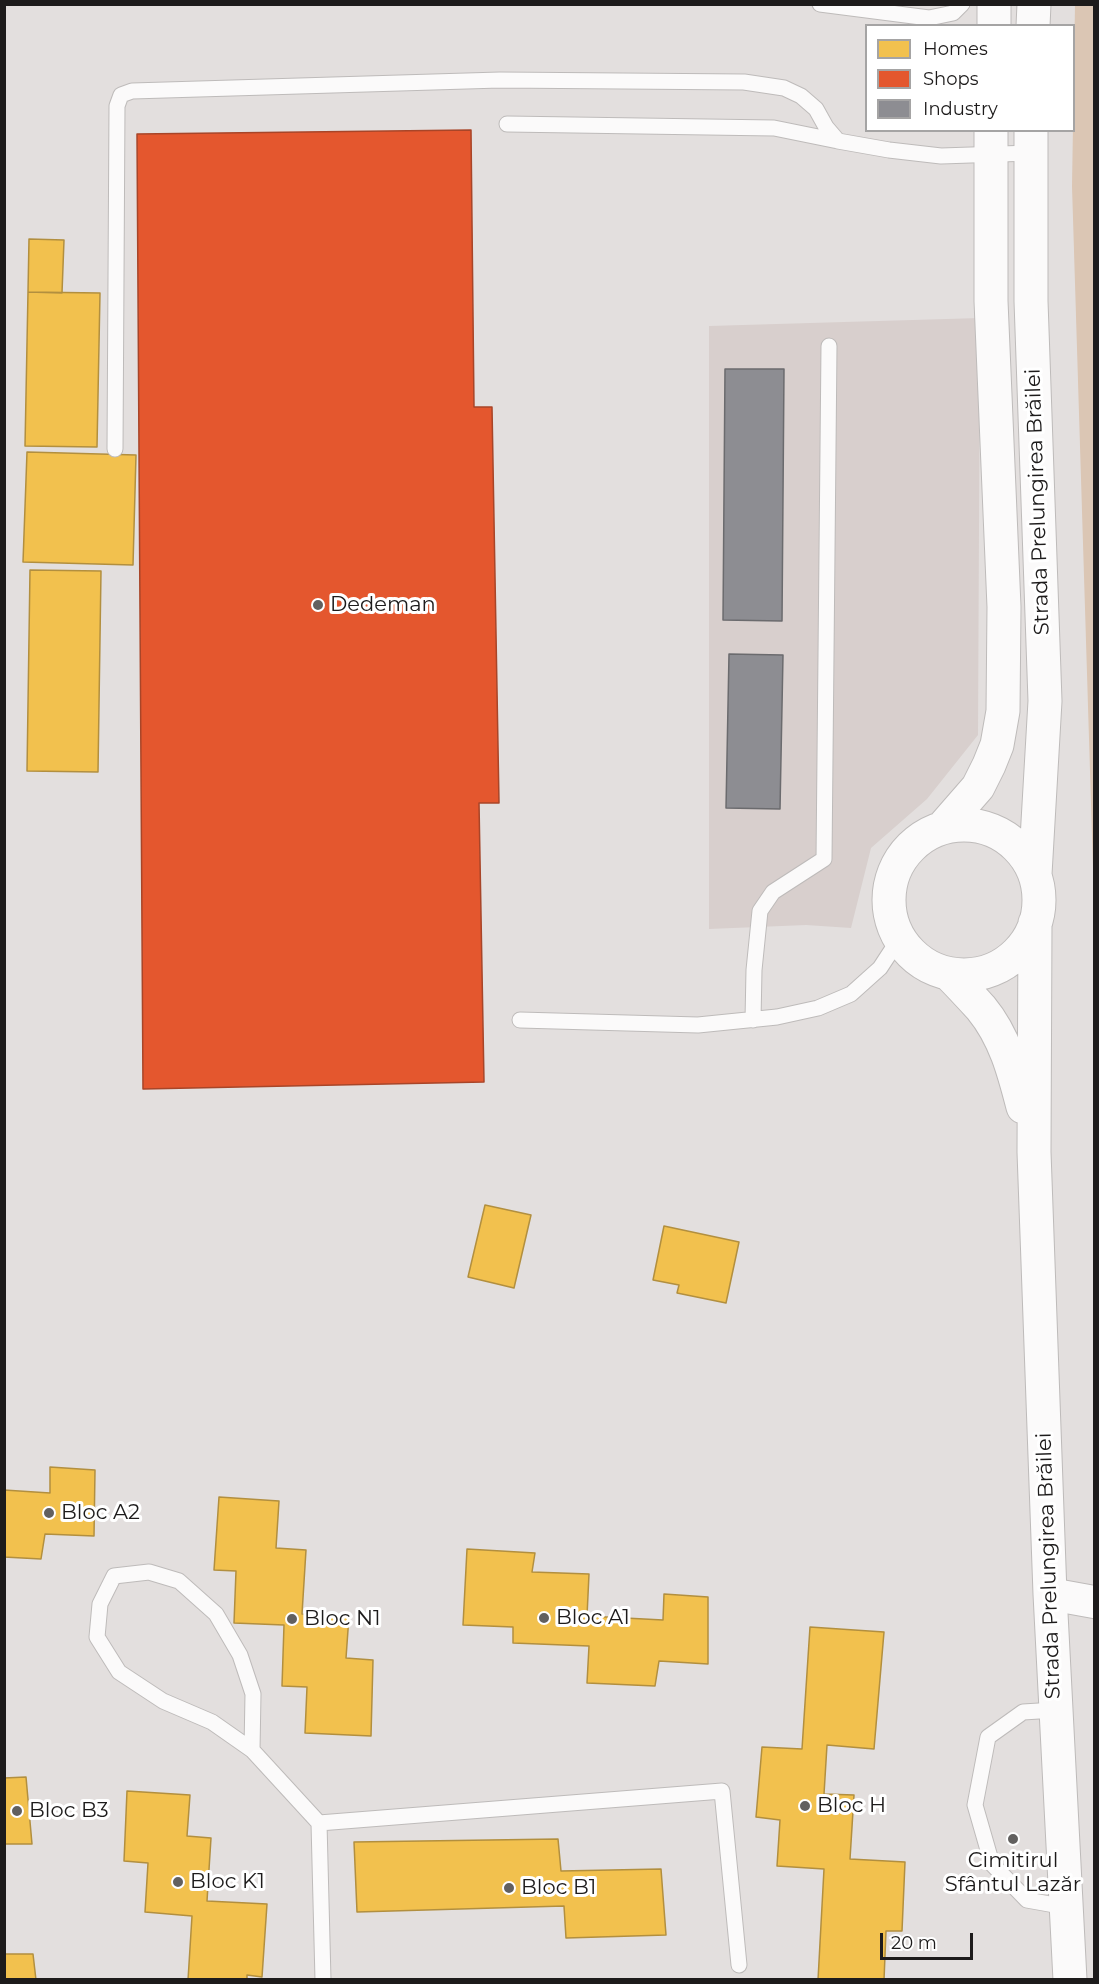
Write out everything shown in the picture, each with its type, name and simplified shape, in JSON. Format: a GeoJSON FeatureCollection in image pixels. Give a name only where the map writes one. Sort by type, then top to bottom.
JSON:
{"type":"FeatureCollection","features":[{"type":"Feature","properties":{"kind":"main road"},"geometry":{"type":"LineString","coordinates":[[994,4],[994,24]]}},
{"type":"Feature","properties":{"kind":"main road"},"geometry":{"type":"LineString","coordinates":[[1033,24],[1034,4]]}},
{"type":"Feature","properties":{"kind":"main road","name":"Strada Prelungirea Brăilei"},"geometry":{"type":"LineString","coordinates":[[1031,142],[1031,301],[1045,701],[1035,874]]}},
{"type":"Feature","properties":{"kind":"main road","name":"Strada Prelungirea Brăilei"},"geometry":{"type":"LineString","coordinates":[[944,826],[978,787],[997,745],[1003,711],[1004,608],[991,301],[991,143]]}},
{"type":"Feature","properties":{"kind":"main road"},"geometry":{"type":"LineString","coordinates":[[968,824],[989,828],[1009,838],[1024,854],[1035,874],[1039,899],[1035,923],[1026,943],[1011,959],[992,970],[971,975],[949,974],[930,967],[912,956],[899,939],[889,915],[889,886],[900,859],[919,838],[944,826],[968,824]]}},
{"type":"Feature","properties":{"kind":"main road","name":"Strada Prelungirea Brăilei"},"geometry":{"type":"LineString","coordinates":[[1035,923],[1034,1152],[1055,1710],[1070,1980]]}},
{"type":"Feature","properties":{"kind":"main road","name":"Strada Prelungirea Brăilei"},"geometry":{"type":"LineString","coordinates":[[949,974],[982,1010],[1001,1039],[1015,1075],[1034,1152]]}},
{"type":"Feature","properties":{"kind":"street"},"geometry":{"type":"LineString","coordinates":[[1050,1594],[1095,1602]]}},
{"type":"Feature","properties":{"kind":"lane"},"geometry":{"type":"LineString","coordinates":[[820,4],[929,18],[953,13],[962,4]]}},
{"type":"Feature","properties":{"kind":"lane"},"geometry":{"type":"LineString","coordinates":[[115,449],[117,106],[121,95],[132,92],[500,80],[744,82],[784,88],[801,96],[816,109],[826,127],[838,141]]}},
{"type":"Feature","properties":{"kind":"lane"},"geometry":{"type":"LineString","coordinates":[[507,124],[774,128],[889,150],[941,156],[991,143],[1031,142]]}},
{"type":"Feature","properties":{"kind":"lane"},"geometry":{"type":"LineString","coordinates":[[753,1020],[754,970],[760,911],[773,892],[824,859],[829,346]]}},
{"type":"Feature","properties":{"kind":"lane"},"geometry":{"type":"LineString","coordinates":[[520,1020],[698,1025],[777,1017],[818,1008],[851,994],[880,969],[899,939]]}},
{"type":"Feature","properties":{"kind":"lane"},"geometry":{"type":"LineString","coordinates":[[252,1750],[253,1694],[240,1655],[216,1614],[179,1581],[149,1572],[114,1576],[100,1604],[97,1637],[119,1672],[163,1701],[212,1722],[252,1750],[320,1823],[324,1980]]}},
{"type":"Feature","properties":{"kind":"lane"},"geometry":{"type":"LineString","coordinates":[[1055,1710],[1023,1712],[988,1737],[975,1804],[992,1864],[1027,1900],[1066,1907]]}},
{"type":"Feature","properties":{"kind":"lane"},"geometry":{"type":"LineString","coordinates":[[320,1823],[722,1791],[739,1965]]}},
{"type":"Feature","properties":{"kind":"shaded area"},"geometry":{"type":"Polygon","coordinates":[[[1075,5],[1094,5],[1094,901],[1072,186],[1073,132],[1075,132],[1075,5]]]}},
{"type":"Feature","properties":{"kind":"shaded area"},"geometry":{"type":"Polygon","coordinates":[[[980,318],[978,735],[927,799],[871,848],[851,928],[806,925],[709,929],[709,326],[980,318]]]}},
{"type":"Feature","properties":{"kind":"building: Homes"},"geometry":{"type":"Polygon","coordinates":[[[29,239],[64,240],[62,293],[28,292],[29,239]]]}},
{"type":"Feature","properties":{"kind":"building: Homes"},"geometry":{"type":"Polygon","coordinates":[[[28,292],[100,293],[97,447],[25,446],[28,292]]]}},
{"type":"Feature","properties":{"kind":"building: Homes"},"geometry":{"type":"Polygon","coordinates":[[[27,452],[136,455],[133,565],[23,562],[27,452]]]}},
{"type":"Feature","properties":{"kind":"building: Homes"},"geometry":{"type":"Polygon","coordinates":[[[30,570],[101,571],[98,772],[27,771],[30,570]]]}},
{"type":"Feature","properties":{"kind":"building: Homes"},"geometry":{"type":"Polygon","coordinates":[[[485,1205],[531,1215],[514,1288],[468,1277],[485,1205]]]}},
{"type":"Feature","properties":{"kind":"building: Homes"},"geometry":{"type":"Polygon","coordinates":[[[664,1226],[739,1242],[726,1303],[677,1293],[679,1285],[653,1280],[664,1226]]]}},
{"type":"Feature","properties":{"kind":"building: Homes","name":"Bloc A2"},"geometry":{"type":"Polygon","coordinates":[[[50,1467],[95,1470],[94,1536],[45,1534],[41,1559],[4,1557],[4,1490],[50,1493],[50,1467]]]}},
{"type":"Feature","properties":{"kind":"building: Homes","name":"Bloc N1"},"geometry":{"type":"Polygon","coordinates":[[[219,1497],[279,1501],[276,1548],[306,1550],[302,1614],[349,1616],[346,1658],[373,1660],[371,1736],[305,1733],[307,1687],[282,1686],[284,1625],[234,1623],[236,1571],[214,1570],[219,1497]]]}},
{"type":"Feature","properties":{"kind":"building: Homes","name":"Bloc A1"},"geometry":{"type":"Polygon","coordinates":[[[467,1549],[535,1553],[532,1572],[589,1574],[587,1616],[663,1620],[664,1594],[708,1597],[708,1664],[659,1661],[655,1686],[587,1683],[589,1646],[513,1643],[513,1627],[463,1625],[467,1549]]]}},
{"type":"Feature","properties":{"kind":"building: Homes","name":"Bloc H"},"geometry":{"type":"Polygon","coordinates":[[[810,1627],[884,1632],[874,1749],[827,1745],[824,1794],[854,1795],[850,1859],[905,1862],[902,1931],[886,1931],[884,1980],[818,1980],[824,1869],[777,1866],[780,1820],[756,1817],[762,1747],[802,1749],[810,1627]]]}},
{"type":"Feature","properties":{"kind":"building: Homes","name":"Bloc B3"},"geometry":{"type":"Polygon","coordinates":[[[26,1777],[32,1844],[4,1844],[4,1778],[26,1777]]]}},
{"type":"Feature","properties":{"kind":"building: Homes","name":"Bloc K1"},"geometry":{"type":"Polygon","coordinates":[[[127,1791],[190,1795],[187,1836],[211,1838],[207,1901],[267,1904],[262,1977],[247,1975],[247,1980],[188,1980],[192,1916],[145,1912],[148,1863],[124,1861],[127,1791]]]}},
{"type":"Feature","properties":{"kind":"building: Homes","name":"Bloc B1"},"geometry":{"type":"Polygon","coordinates":[[[558,1839],[561,1871],[661,1869],[666,1935],[566,1938],[564,1906],[357,1912],[354,1842],[558,1839]]]}},
{"type":"Feature","properties":{"kind":"building: Homes"},"geometry":{"type":"Polygon","coordinates":[[[4,1954],[33,1954],[36,1980],[4,1980],[4,1954]]]}},
{"type":"Feature","properties":{"kind":"building: Shops","name":"Dedeman"},"geometry":{"type":"Polygon","coordinates":[[[471,130],[474,407],[492,407],[499,803],[479,803],[484,1082],[143,1089],[137,134],[471,130]]]}},
{"type":"Feature","properties":{"kind":"building: Industry"},"geometry":{"type":"Polygon","coordinates":[[[725,369],[784,369],[782,621],[723,620],[725,369]]]}},
{"type":"Feature","properties":{"kind":"building: Industry"},"geometry":{"type":"Polygon","coordinates":[[[729,654],[783,655],[780,809],[726,808],[729,654]]]}},
{"type":"Feature","properties":{"kind":"place","name":"Dedeman"},"geometry":{"type":"Point","coordinates":[318,605]}},
{"type":"Feature","properties":{"kind":"place","name":"Bloc A2"},"geometry":{"type":"Point","coordinates":[49,1513]}},
{"type":"Feature","properties":{"kind":"place","name":"Bloc A1"},"geometry":{"type":"Point","coordinates":[544,1618]}},
{"type":"Feature","properties":{"kind":"place","name":"Bloc N1"},"geometry":{"type":"Point","coordinates":[292,1619]}},
{"type":"Feature","properties":{"kind":"place","name":"Bloc H"},"geometry":{"type":"Point","coordinates":[805,1806]}},
{"type":"Feature","properties":{"kind":"place","name":"Bloc B3"},"geometry":{"type":"Point","coordinates":[17,1811]}},
{"type":"Feature","properties":{"kind":"place","name":"Cimitirul Sfântul Lazăr"},"geometry":{"type":"Point","coordinates":[1013,1839]}},
{"type":"Feature","properties":{"kind":"place","name":"Bloc K1"},"geometry":{"type":"Point","coordinates":[178,1882]}},
{"type":"Feature","properties":{"kind":"place","name":"Bloc B1"},"geometry":{"type":"Point","coordinates":[509,1888]}}]}
